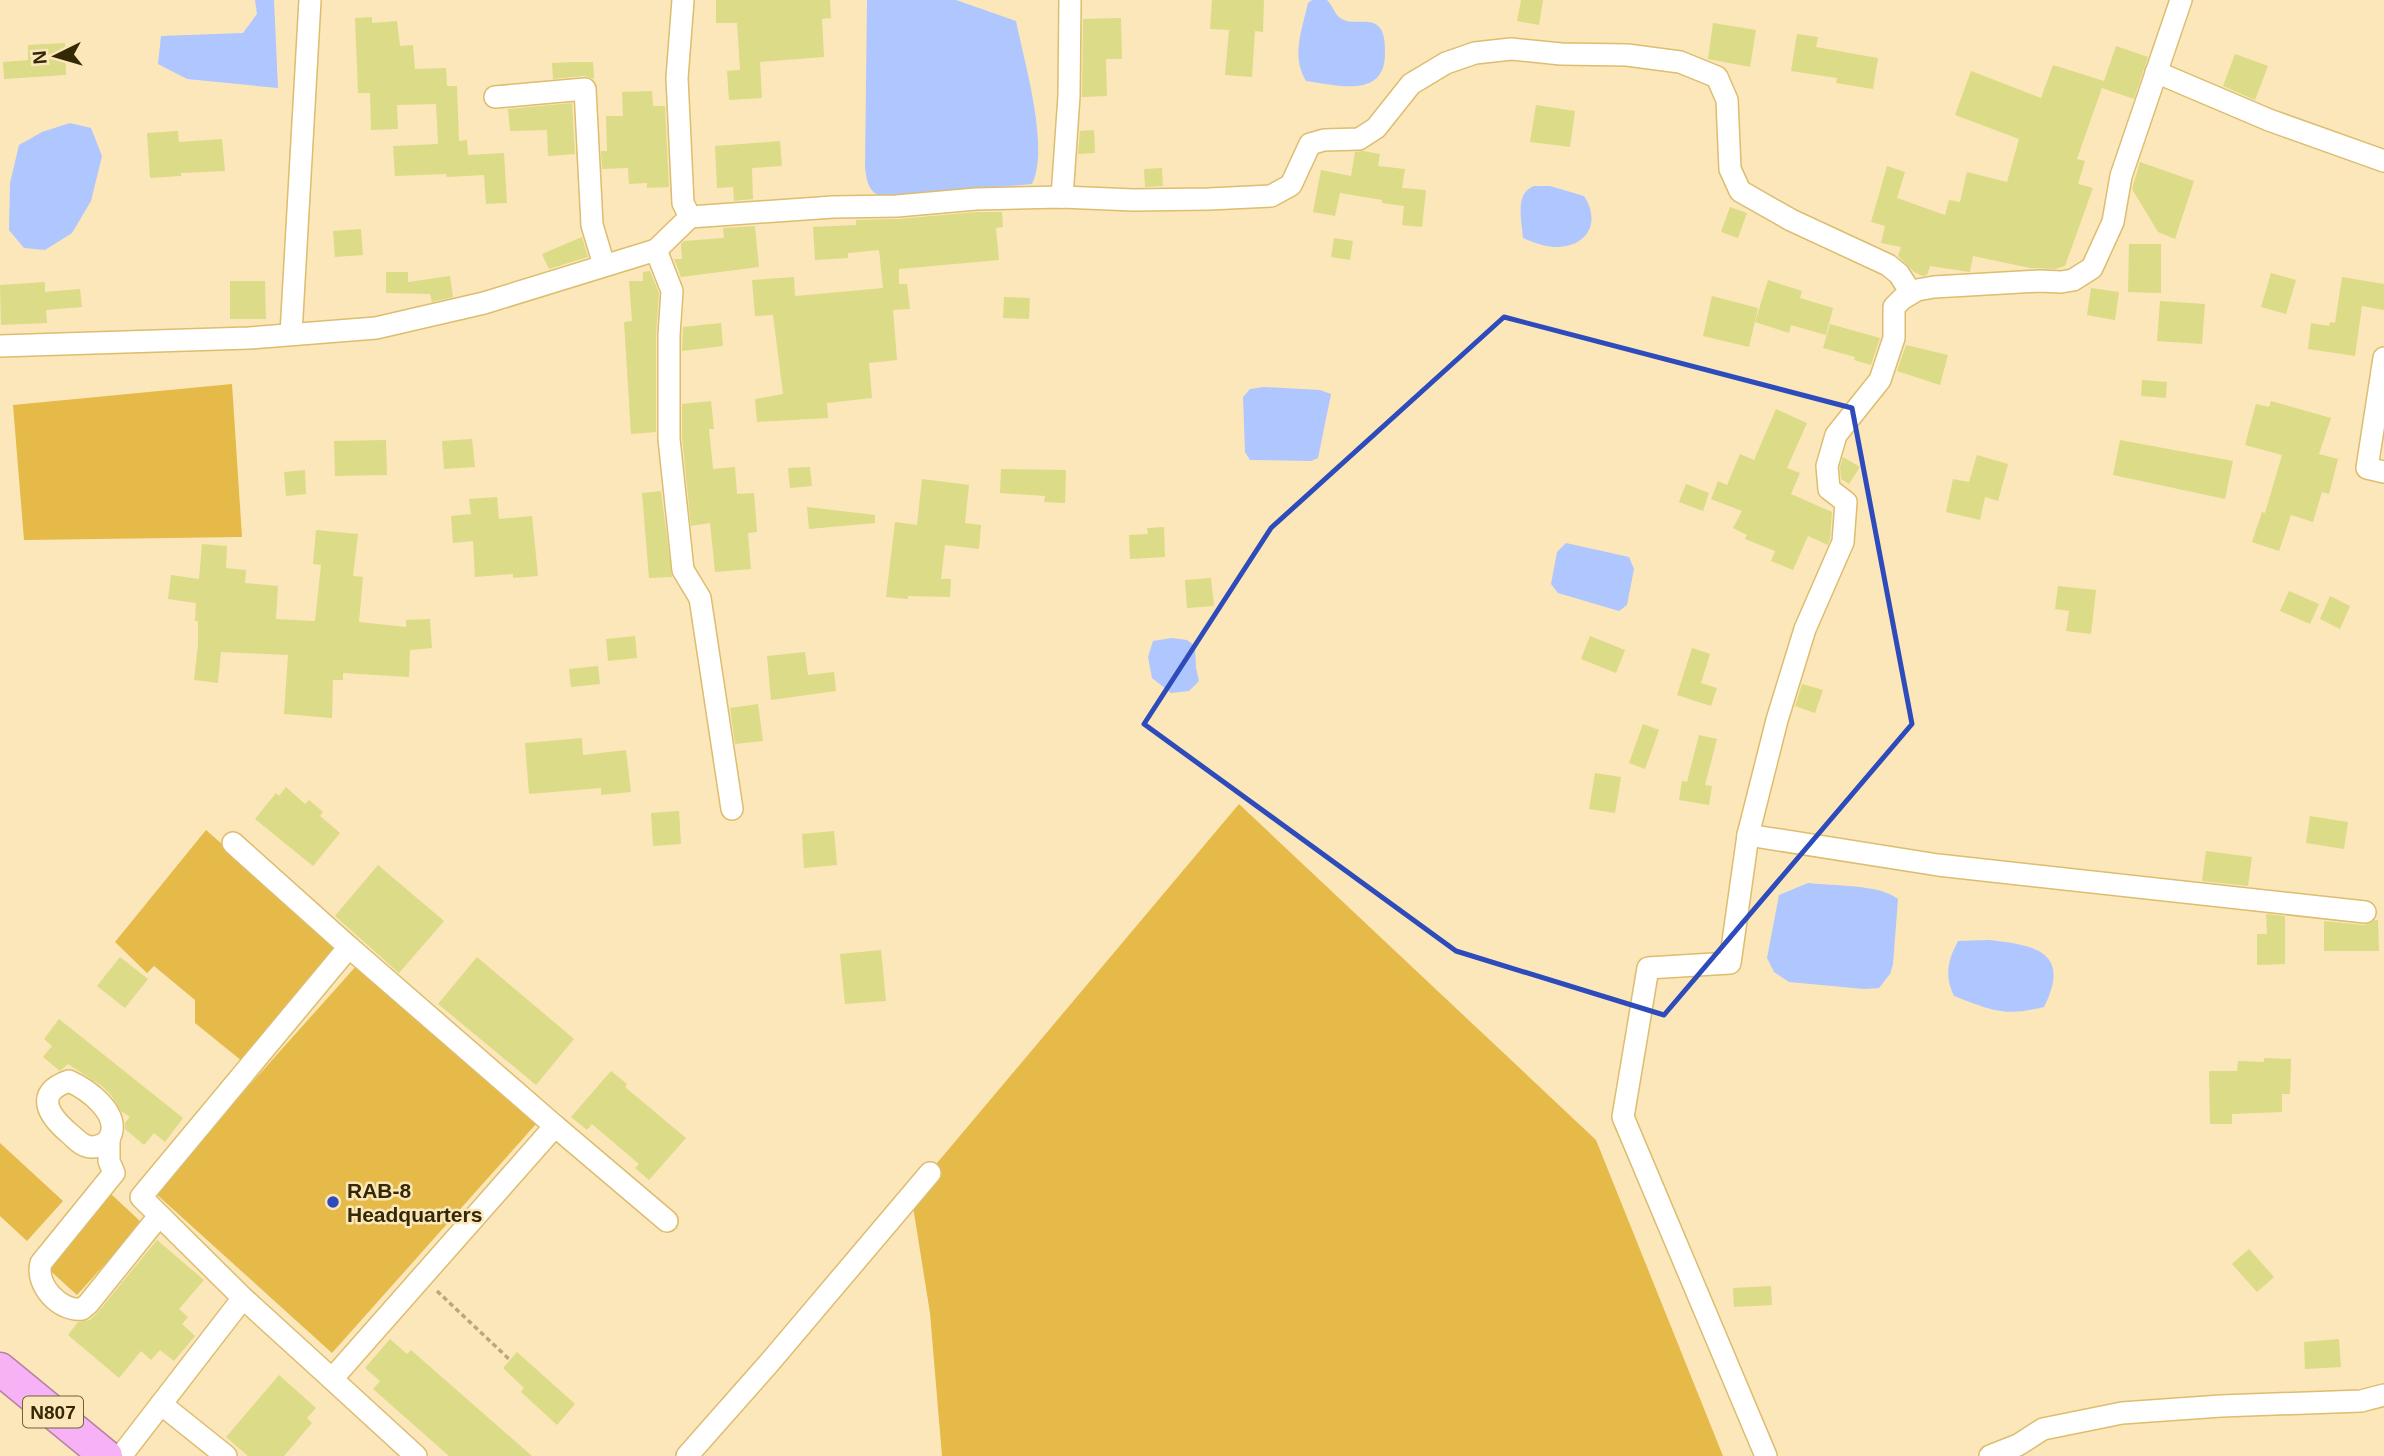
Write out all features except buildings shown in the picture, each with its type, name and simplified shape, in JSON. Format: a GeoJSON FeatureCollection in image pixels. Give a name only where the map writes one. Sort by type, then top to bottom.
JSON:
{"type":"FeatureCollection","features":[{"type":"Feature","properties":{"kind":"highway","name":"N807"},"geometry":{"type":"LineString","coordinates":[[0,1369],[106,1456]]}},
{"type":"Feature","properties":{"kind":"street"},"geometry":{"type":"LineString","coordinates":[[291,334],[310,0]]}},
{"type":"Feature","properties":{"kind":"street"},"geometry":{"type":"LineString","coordinates":[[683,0],[677,78],[683,203],[690,218]]}},
{"type":"Feature","properties":{"kind":"street"},"geometry":{"type":"LineString","coordinates":[[1062,197],[1069,96],[1070,0]]}},
{"type":"Feature","properties":{"kind":"street"},"geometry":{"type":"LineString","coordinates":[[1766,1456],[1623,1118],[1648,968],[1730,963],[1748,835],[1777,720],[1801,642],[1843,542],[1846,502],[1829,489],[1827,466],[1836,435],[1880,380],[1894,338],[1894,307],[1911,293],[1934,287],[2060,282],[2073,280],[2092,268],[2113,222],[2121,176],[2181,0]]}},
{"type":"Feature","properties":{"kind":"street"},"geometry":{"type":"LineString","coordinates":[[0,346],[143,342],[376,328],[484,303],[656,250],[690,218],[976,199],[1062,197],[1133,200],[1271,196],[1291,185],[1310,144],[1324,140],[1359,139],[1376,128],[1411,84],[1446,63],[1475,53],[1511,49],[1561,54],[1627,55],[1680,62],[1717,77],[1727,100],[1730,169],[1740,191],[1791,220],[1888,265],[1899,274],[1911,293]]}},
{"type":"Feature","properties":{"kind":"street"},"geometry":{"type":"LineString","coordinates":[[2156,72],[2269,120],[2384,161]]}},
{"type":"Feature","properties":{"kind":"street"},"geometry":{"type":"LineString","coordinates":[[495,97],[585,89],[592,225],[604,265]]}},
{"type":"Feature","properties":{"kind":"street"},"geometry":{"type":"LineString","coordinates":[[656,250],[672,290],[669,439],[683,570],[700,598],[732,809]]}},
{"type":"Feature","properties":{"kind":"street"},"geometry":{"type":"LineString","coordinates":[[2384,358],[2367,468],[2384,472]]}},
{"type":"Feature","properties":{"kind":"street"},"geometry":{"type":"LineString","coordinates":[[1748,835],[1938,865],[2365,912]]}},
{"type":"Feature","properties":{"kind":"street"},"geometry":{"type":"LineString","coordinates":[[233,843],[349,947],[667,1221]]}},
{"type":"Feature","properties":{"kind":"street"},"geometry":{"type":"LineString","coordinates":[[141,1198],[349,947]]}},
{"type":"Feature","properties":{"kind":"street"},"geometry":{"type":"LineString","coordinates":[[114,1173],[108,1154],[113,1122],[109,1112],[78,1085],[69,1081],[54,1089],[47,1104],[50,1115],[141,1198],[243,1298],[416,1456]]}},
{"type":"Feature","properties":{"kind":"street"},"geometry":{"type":"LineString","coordinates":[[332,1379],[555,1126]]}},
{"type":"Feature","properties":{"kind":"street"},"geometry":{"type":"LineString","coordinates":[[82,1145],[92,1147],[109,1140]]}},
{"type":"Feature","properties":{"kind":"street"},"geometry":{"type":"LineString","coordinates":[[687,1456],[770,1363],[930,1172]]}},
{"type":"Feature","properties":{"kind":"street"},"geometry":{"type":"LineString","coordinates":[[114,1173],[41,1263],[39,1271],[44,1288],[68,1308],[82,1309],[159,1216]]}},
{"type":"Feature","properties":{"kind":"street"},"geometry":{"type":"LineString","coordinates":[[121,1456],[243,1298]]}},
{"type":"Feature","properties":{"kind":"street"},"geometry":{"type":"LineString","coordinates":[[1990,1456],[2018,1445],[2043,1429],[2122,1413],[2361,1401],[2384,1395]]}},
{"type":"Feature","properties":{"kind":"street"},"geometry":{"type":"LineString","coordinates":[[161,1404],[226,1456]]}},
{"type":"Feature","properties":{"kind":"path"},"geometry":{"type":"LineString","coordinates":[[423,1278],[510,1360]]}},
{"type":"Feature","properties":{"kind":"highlighted area"},"geometry":{"type":"Polygon","coordinates":[[[1504,317],[1852,408],[1912,724],[1664,1015],[1456,951],[1144,724],[1271,528],[1504,317]]]}},
{"type":"Feature","properties":{"kind":"shaded area"},"geometry":{"type":"Polygon","coordinates":[[[232,384],[242,537],[24,540],[13,405],[232,384]]]}},
{"type":"Feature","properties":{"kind":"shaded area"},"geometry":{"type":"Polygon","coordinates":[[[1239,804],[1596,1140],[1723,1456],[942,1456],[930,1313],[911,1194],[1239,804]]]}},
{"type":"Feature","properties":{"kind":"shaded area"},"geometry":{"type":"Polygon","coordinates":[[[206,830],[340,948],[242,1061],[195,1023],[195,1000],[154,966],[147,973],[115,942],[206,830]]]}},
{"type":"Feature","properties":{"kind":"shaded area"},"geometry":{"type":"Polygon","coordinates":[[[358,964],[536,1124],[332,1353],[154,1192],[358,964]]]}},
{"type":"Feature","properties":{"kind":"shaded area"},"geometry":{"type":"Polygon","coordinates":[[[0,1143],[63,1201],[27,1241],[0,1216],[0,1143]]]}},
{"type":"Feature","properties":{"kind":"shaded area"},"geometry":{"type":"Polygon","coordinates":[[[111,1194],[142,1223],[77,1295],[45,1266],[111,1194]]]}},
{"type":"Feature","properties":{"kind":"water"},"geometry":{"type":"Polygon","coordinates":[[[255,0],[274,0],[278,88],[187,79],[158,64],[161,36],[243,33],[257,14],[255,0]]]}},
{"type":"Feature","properties":{"kind":"water"},"geometry":{"type":"Polygon","coordinates":[[[867,0],[956,0],[1016,21],[1037,127],[1037,168],[1032,184],[882,197],[871,189],[865,168],[867,0]]]}},
{"type":"Feature","properties":{"kind":"water"},"geometry":{"type":"Polygon","coordinates":[[[1312,0],[1327,0],[1344,20],[1373,23],[1380,28],[1384,37],[1385,55],[1383,69],[1376,78],[1367,84],[1356,86],[1306,81],[1298,52],[1308,3],[1312,0]]]}},
{"type":"Feature","properties":{"kind":"water"},"geometry":{"type":"Polygon","coordinates":[[[70,123],[91,128],[102,156],[91,201],[72,233],[45,250],[24,248],[9,230],[10,183],[19,145],[42,132],[70,123]]]}},
{"type":"Feature","properties":{"kind":"water"},"geometry":{"type":"Polygon","coordinates":[[[1534,186],[1550,186],[1584,196],[1589,206],[1591,223],[1584,237],[1568,246],[1557,247],[1523,238],[1521,201],[1534,186]]]}},
{"type":"Feature","properties":{"kind":"water"},"geometry":{"type":"Polygon","coordinates":[[[1264,387],[1320,390],[1331,394],[1318,458],[1311,461],[1250,460],[1245,452],[1243,397],[1250,389],[1264,387]]]}},
{"type":"Feature","properties":{"kind":"water"},"geometry":{"type":"Polygon","coordinates":[[[1566,543],[1629,557],[1634,569],[1627,605],[1619,611],[1558,593],[1551,584],[1557,552],[1566,543]]]}},
{"type":"Feature","properties":{"kind":"water"},"geometry":{"type":"Polygon","coordinates":[[[1172,638],[1187,640],[1195,646],[1199,681],[1189,691],[1171,693],[1152,678],[1148,657],[1153,641],[1172,638]]]}},
{"type":"Feature","properties":{"kind":"water"},"geometry":{"type":"Polygon","coordinates":[[[1808,883],[1868,888],[1898,899],[1893,964],[1890,974],[1879,988],[1789,982],[1774,972],[1767,958],[1779,895],[1808,883]]]}},
{"type":"Feature","properties":{"kind":"water"},"geometry":{"type":"Polygon","coordinates":[[[1989,940],[2021,945],[2044,954],[2051,963],[2054,974],[2052,988],[2044,1007],[2007,1012],[1954,996],[1948,968],[1958,941],[1989,940]]]}},
{"type":"Feature","properties":{"kind":"place","name":"RAB-8 Headquarters"},"geometry":{"type":"Point","coordinates":[333,1202]}}]}
